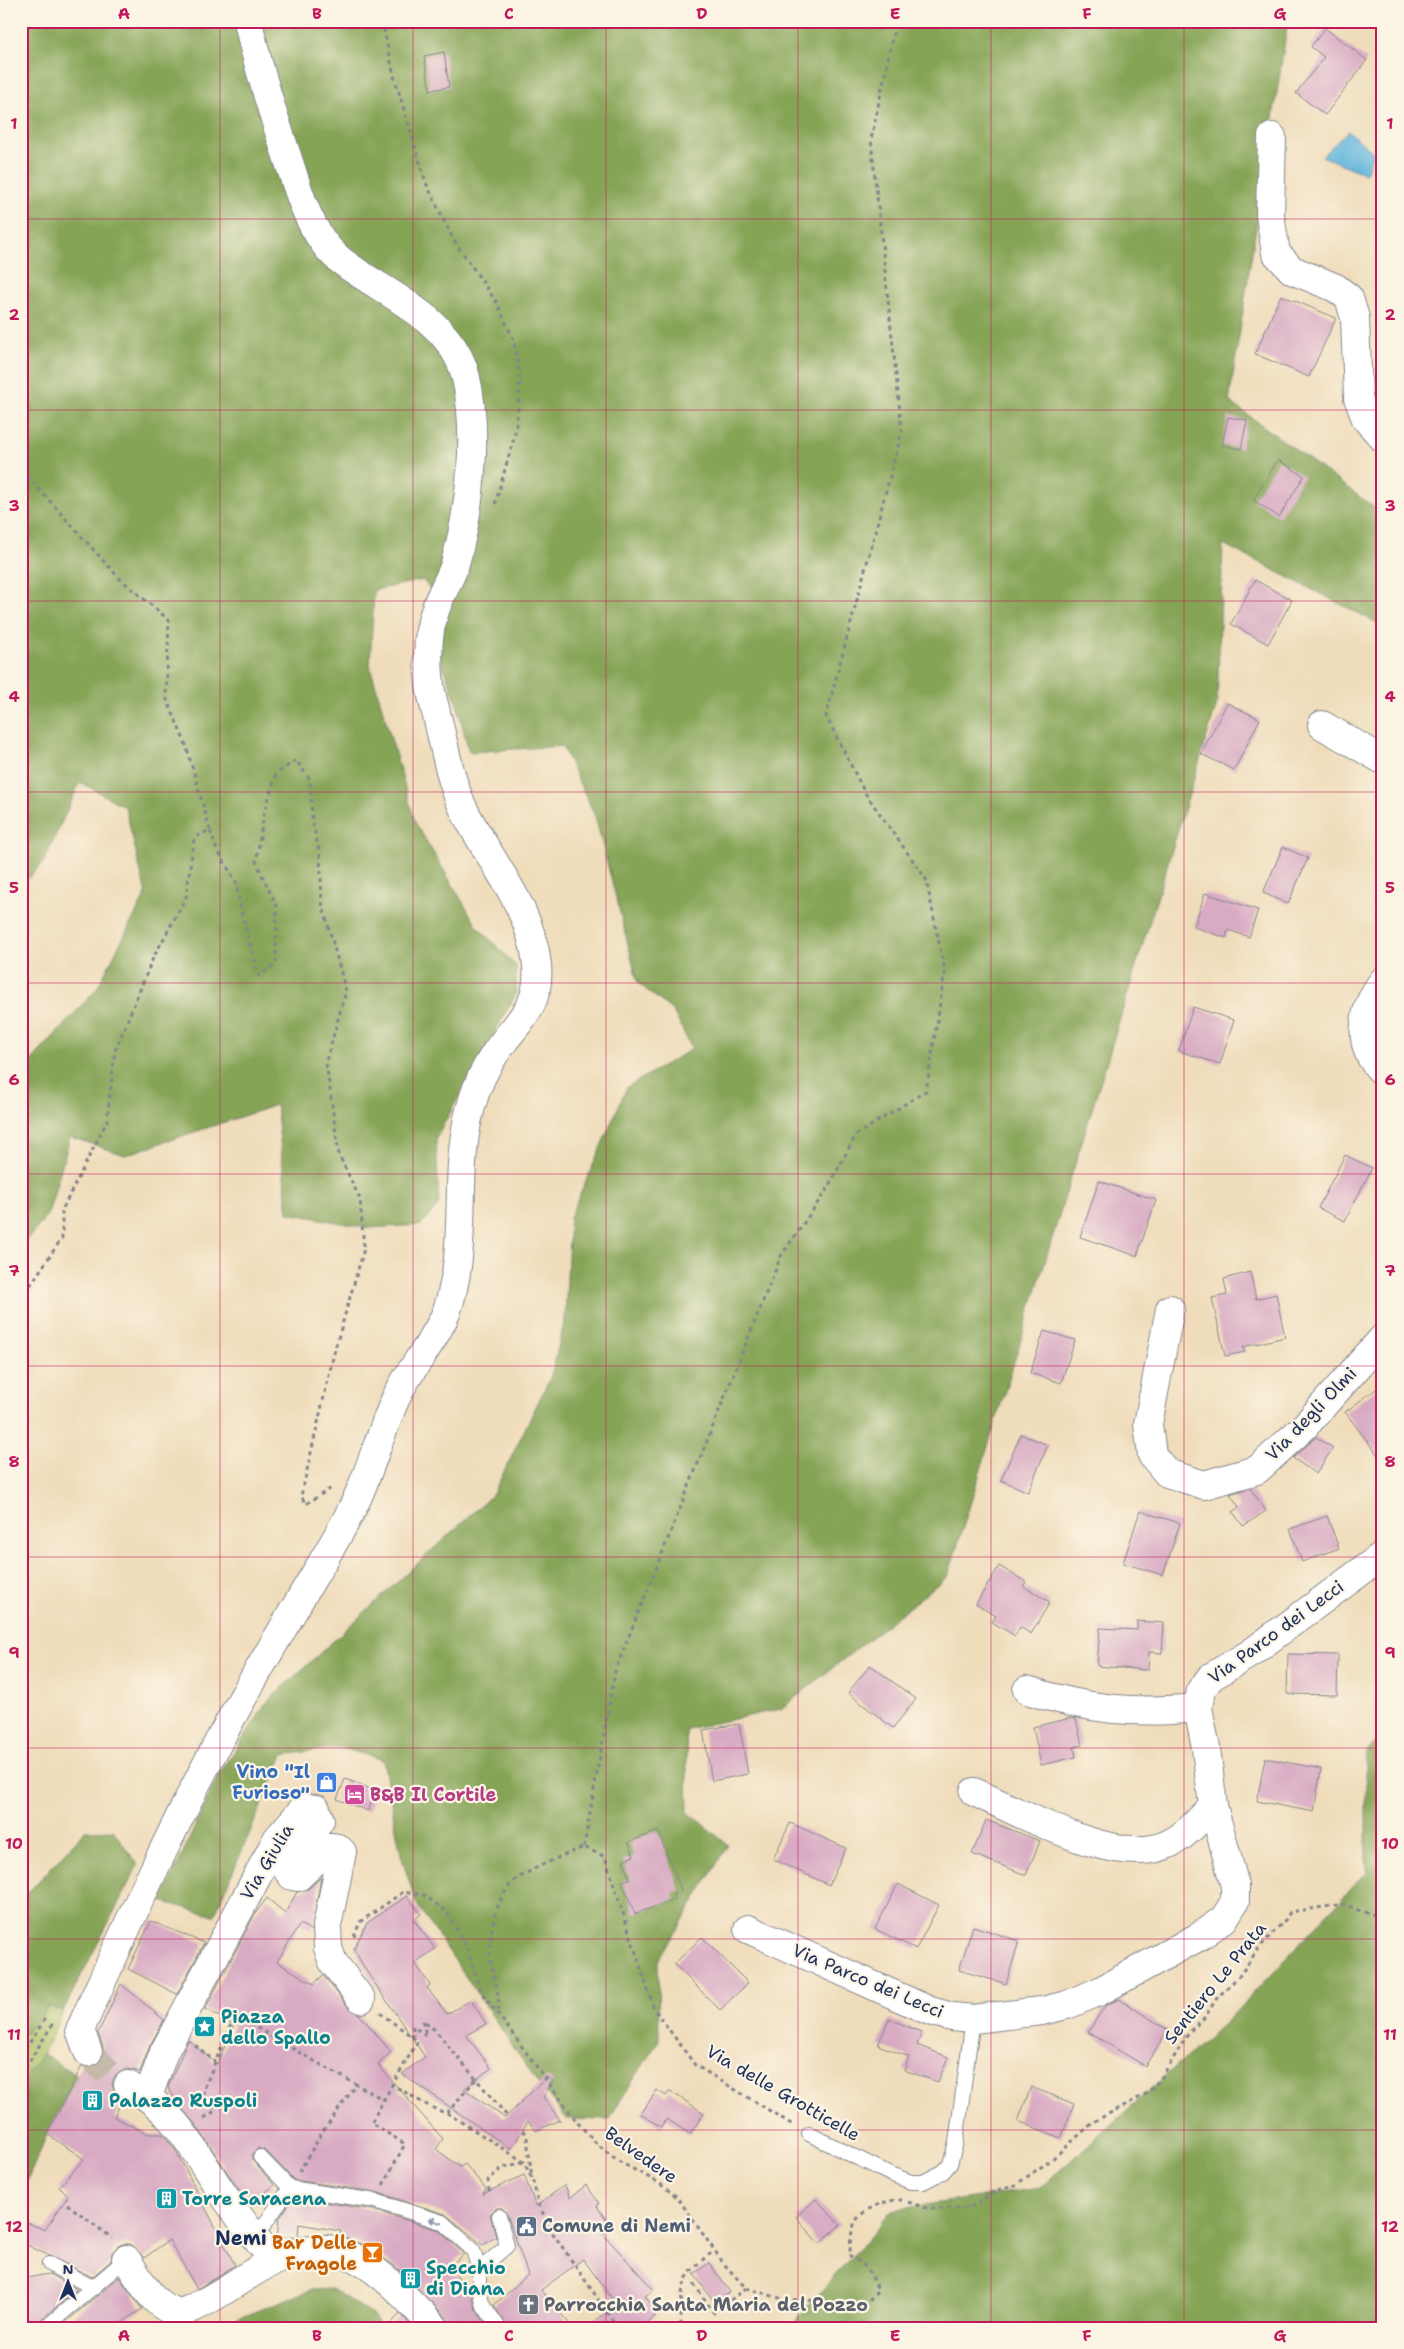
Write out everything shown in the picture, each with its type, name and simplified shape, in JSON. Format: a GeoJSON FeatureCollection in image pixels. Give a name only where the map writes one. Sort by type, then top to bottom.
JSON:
{"type":"FeatureCollection","features":[{"type":"Feature","properties":{"kind":"street"},"geometry":{"type":"LineString","coordinates":[[86,2048],[80,2030],[161,1853],[235,1712],[337,1537],[358,1495],[402,1386],[429,1347],[443,1320],[455,1280],[459,1251],[462,1152],[469,1112],[478,1084],[492,1057],[523,1020],[533,1004],[538,966],[532,939],[520,908],[456,794],[430,685],[429,629],[455,563],[463,522],[470,468],[472,442],[469,391],[462,361],[456,348],[439,329],[335,256],[314,229],[300,196],[269,103],[248,21]]}},
{"type":"Feature","properties":{"kind":"street"},"geometry":{"type":"LineString","coordinates":[[1272,137],[1270,215],[1276,253],[1292,270],[1336,288],[1349,298],[1356,318],[1358,398],[1366,419],[1383,438]]}},
{"type":"Feature","properties":{"kind":"street"},"geometry":{"type":"LineString","coordinates":[[1322,725],[1383,760]]}},
{"type":"Feature","properties":{"kind":"street"},"geometry":{"type":"LineString","coordinates":[[1383,981],[1367,1011],[1364,1033],[1370,1056],[1383,1072]]}},
{"type":"Feature","properties":{"kind":"street","name":"Via degli Olmi"},"geometry":{"type":"LineString","coordinates":[[1170,1309],[1148,1424],[1152,1455],[1167,1473],[1204,1486],[1257,1470],[1304,1427],[1383,1338]]}},
{"type":"Feature","properties":{"kind":"street","name":"Via Parco dei Lecci"},"geometry":{"type":"LineString","coordinates":[[748,1929],[930,2011],[952,2017],[973,2019],[1042,2011],[1067,2005],[1100,1990],[1184,1945],[1224,1919],[1234,1901],[1235,1886],[1212,1806],[1206,1748],[1198,1708],[1201,1690],[1211,1677],[1251,1653],[1383,1554]]}},
{"type":"Feature","properties":{"kind":"street"},"geometry":{"type":"LineString","coordinates":[[1027,1690],[1060,1700],[1098,1708],[1143,1711],[1198,1708]]}},
{"type":"Feature","properties":{"kind":"street"},"geometry":{"type":"LineString","coordinates":[[974,1792],[1085,1840],[1111,1848],[1135,1852],[1157,1848],[1177,1840],[1212,1806]]}},
{"type":"Feature","properties":{"kind":"street","name":"Via Giulia"},"geometry":{"type":"LineString","coordinates":[[183,2133],[167,2112],[138,2090],[164,2052],[277,1839],[304,1808],[316,1810],[320,1820],[290,1861],[288,1871],[292,1876],[298,1877],[330,1847],[338,1848],[342,1852],[327,1926],[328,1948],[333,1962],[361,1999]]}},
{"type":"Feature","properties":{"kind":"street"},"geometry":{"type":"LineString","coordinates":[[183,2133],[255,2238],[275,2261]]}},
{"type":"Feature","properties":{"kind":"street"},"geometry":{"type":"LineString","coordinates":[[126,2258],[158,2304],[168,2312],[181,2313],[275,2261],[325,2248],[344,2253],[370,2268],[402,2292],[435,2328]]}},
{"type":"Feature","properties":{"kind":"lane","name":"Via delle Grotticelle"},"geometry":{"type":"LineString","coordinates":[[809,2134],[890,2174],[911,2182],[923,2182],[943,2172],[950,2164],[956,2142],[973,2019]]}},
{"type":"Feature","properties":{"kind":"lane"},"geometry":{"type":"LineString","coordinates":[[260,2157],[292,2184],[375,2201],[442,2222],[473,2250],[479,2270],[479,2288],[482,2303],[499,2328]]}},
{"type":"Feature","properties":{"kind":"lane"},"geometry":{"type":"LineString","coordinates":[[255,2238],[292,2184]]}},
{"type":"Feature","properties":{"kind":"lane"},"geometry":{"type":"LineString","coordinates":[[479,2270],[507,2246],[498,2216]]}},
{"type":"Feature","properties":{"kind":"lane"},"geometry":{"type":"LineString","coordinates":[[44,2328],[94,2288],[126,2258]]}},
{"type":"Feature","properties":{"kind":"lane"},"geometry":{"type":"LineString","coordinates":[[49,2264],[94,2288]]}},
{"type":"Feature","properties":{"kind":"path"},"geometry":{"type":"LineString","coordinates":[[498,2011],[500,1998],[490,1955],[495,1909],[513,1882],[562,1856],[584,1847],[615,1671],[781,1256],[826,1191],[856,1135],[926,1091],[945,972],[926,879],[865,793],[826,716],[902,431],[871,140],[896,21]]}},
{"type":"Feature","properties":{"kind":"path"},"geometry":{"type":"LineString","coordinates":[[21,453],[29,478],[119,578],[169,620],[166,696],[186,745],[216,848],[236,882],[242,915],[259,976],[276,964],[277,907],[256,862],[264,814],[276,774],[296,760],[310,780],[312,819],[320,855],[322,903],[346,991],[326,1062],[339,1154],[360,1199],[364,1249],[335,1349],[301,1496],[306,1504],[338,1484]]}},
{"type":"Feature","properties":{"kind":"path"},"geometry":{"type":"LineString","coordinates":[[21,1299],[62,1238],[62,1210],[107,1121],[115,1051],[153,958],[186,898],[194,838],[210,830]]}},
{"type":"Feature","properties":{"kind":"path","name":"Via delle Grotticelle"},"geometry":{"type":"LineString","coordinates":[[584,1847],[605,1857],[654,2009],[695,2066],[809,2134]]}},
{"type":"Feature","properties":{"kind":"path","name":"Belvedere"},"geometry":{"type":"LineString","coordinates":[[351,1946],[360,1922],[403,1892],[424,1895],[446,1911],[466,1946],[481,1990],[578,2123],[596,2143],[620,2162],[658,2183],[677,2197],[714,2251],[734,2277],[746,2288]]}},
{"type":"Feature","properties":{"kind":"path","name":"Sentiero Le Prata"},"geometry":{"type":"LineString","coordinates":[[746,2288],[783,2300],[825,2301],[840,2305],[863,2307],[878,2290],[872,2276],[862,2262],[850,2257],[850,2243],[858,2218],[873,2208],[900,2199],[929,2209],[969,2208],[994,2192],[1014,2186],[1051,2160],[1095,2122],[1146,2094],[1160,2080],[1190,2031],[1205,2017],[1217,1998],[1240,1975],[1259,1948],[1286,1919],[1290,1912],[1344,1904],[1360,1911],[1383,1917]]}},
{"type":"Feature","properties":{"kind":"path"},"geometry":{"type":"LineString","coordinates":[[183,2133],[215,2111],[203,2091],[235,2015],[383,2099]]}},
{"type":"Feature","properties":{"kind":"path"},"geometry":{"type":"LineString","coordinates":[[21,2056],[47,2016]]}},
{"type":"Feature","properties":{"kind":"path"},"geometry":{"type":"LineString","coordinates":[[375,2201],[405,2144],[371,2123],[383,2099],[418,2041],[390,2020]]}},
{"type":"Feature","properties":{"kind":"path"},"geometry":{"type":"LineString","coordinates":[[414,2038],[414,2026],[426,2036],[423,2020],[435,2030],[507,2116]]}},
{"type":"Feature","properties":{"kind":"path"},"geometry":{"type":"LineString","coordinates":[[21,2074],[38,2048]]}},
{"type":"Feature","properties":{"kind":"path"},"geometry":{"type":"LineString","coordinates":[[447,2113],[476,2079]]}},
{"type":"Feature","properties":{"kind":"path"},"geometry":{"type":"LineString","coordinates":[[292,2184],[323,2131],[356,2085]]}},
{"type":"Feature","properties":{"kind":"path"},"geometry":{"type":"LineString","coordinates":[[392,2085],[412,2095],[432,2110],[447,2113],[524,2162],[533,2181]]}},
{"type":"Feature","properties":{"kind":"path"},"geometry":{"type":"LineString","coordinates":[[523,2130],[528,2138],[533,2181],[538,2203],[552,2232],[618,2328]]}},
{"type":"Feature","properties":{"kind":"path"},"geometry":{"type":"LineString","coordinates":[[489,2191],[488,2180],[502,2168],[524,2162]]}},
{"type":"Feature","properties":{"kind":"path"},"geometry":{"type":"LineString","coordinates":[[68,2204],[110,2235],[126,2258]]}},
{"type":"Feature","properties":{"kind":"path"},"geometry":{"type":"LineString","coordinates":[[672,2328],[681,2327],[681,2300],[687,2275],[693,2266],[714,2251]]}},
{"type":"Feature","properties":{"kind":"path"},"geometry":{"type":"LineString","coordinates":[[694,2284],[714,2313],[746,2288]]}},
{"type":"Feature","properties":{"kind":"green space"},"geometry":{"type":"Polygon","coordinates":[[[21,21],[1288,21],[1229,401],[1383,514],[1383,626],[1223,544],[1217,704],[948,1576],[781,1709],[686,1729],[688,1812],[728,1845],[658,1962],[659,2040],[608,2120],[567,2119],[535,2079],[416,1903],[401,1855],[383,1760],[339,1747],[283,1755],[214,1916],[161,1901],[218,1776],[268,1701],[493,1494],[551,1376],[565,1320],[570,1217],[627,1087],[692,1049],[673,1011],[638,983],[595,816],[562,746],[469,752],[455,697],[435,646],[445,609],[423,580],[374,590],[370,666],[415,822],[477,926],[516,966],[516,994],[436,1138],[439,1205],[421,1225],[368,1228],[288,1213],[276,1105],[125,1155],[70,1137],[48,1214],[21,1248],[21,1072],[96,990],[146,894],[125,807],[80,782],[43,863],[21,886],[21,21]]]}},
{"type":"Feature","properties":{"kind":"green space"},"geometry":{"type":"Polygon","coordinates":[[[1383,1738],[1383,2328],[793,2328],[792,2325],[892,2210],[1040,2188],[1230,2018],[1366,1873],[1366,1750],[1383,1738]]]}},
{"type":"Feature","properties":{"kind":"green space"},"geometry":{"type":"Polygon","coordinates":[[[113,1830],[138,1865],[63,2011],[48,2006],[41,2017],[21,2037],[21,1900],[85,1831],[113,1830]]]}},
{"type":"Feature","properties":{"kind":"green space"},"geometry":{"type":"Polygon","coordinates":[[[48,2006],[63,2011],[43,2054],[77,2076],[47,2134],[21,2195],[21,2037],[41,2017],[48,2006]]]}},
{"type":"Feature","properties":{"kind":"green space"},"geometry":{"type":"Polygon","coordinates":[[[43,2054],[77,2076],[47,2134],[21,2195],[21,2082],[43,2054]]]}},
{"type":"Feature","properties":{"kind":"green space"},"geometry":{"type":"Polygon","coordinates":[[[332,2289],[372,2315],[382,2328],[213,2328],[310,2290],[332,2289]]]}},
{"type":"Feature","properties":{"kind":"water"},"geometry":{"type":"Polygon","coordinates":[[[1348,131],[1373,152],[1366,174],[1322,156],[1348,131]]]}},
{"type":"Feature","properties":{"kind":"building"},"geometry":{"type":"Polygon","coordinates":[[[1325,28],[1367,60],[1325,115],[1296,93],[1324,57],[1311,47],[1325,28]]]}},
{"type":"Feature","properties":{"kind":"building"},"geometry":{"type":"Polygon","coordinates":[[[444,52],[449,87],[430,90],[424,56],[444,52]]]}},
{"type":"Feature","properties":{"kind":"building"},"geometry":{"type":"Polygon","coordinates":[[[1281,295],[1336,318],[1309,377],[1255,354],[1281,295]]]}},
{"type":"Feature","properties":{"kind":"building"},"geometry":{"type":"Polygon","coordinates":[[[1228,417],[1247,420],[1241,449],[1222,445],[1228,417]]]}},
{"type":"Feature","properties":{"kind":"building"},"geometry":{"type":"Polygon","coordinates":[[[1278,460],[1304,476],[1279,517],[1253,500],[1278,460]]]}},
{"type":"Feature","properties":{"kind":"building"},"geometry":{"type":"Polygon","coordinates":[[[1255,580],[1292,600],[1268,644],[1231,624],[1255,580]]]}},
{"type":"Feature","properties":{"kind":"building"},"geometry":{"type":"Polygon","coordinates":[[[1227,703],[1260,719],[1234,770],[1201,754],[1227,703]]]}},
{"type":"Feature","properties":{"kind":"building"},"geometry":{"type":"Polygon","coordinates":[[[1283,847],[1308,858],[1288,904],[1263,893],[1283,847]]]}},
{"type":"Feature","properties":{"kind":"building"},"geometry":{"type":"Polygon","coordinates":[[[1205,893],[1258,910],[1249,937],[1228,930],[1226,938],[1194,927],[1205,893]]]}},
{"type":"Feature","properties":{"kind":"building"},"geometry":{"type":"Polygon","coordinates":[[[1193,1007],[1234,1020],[1220,1064],[1179,1051],[1193,1007]]]}},
{"type":"Feature","properties":{"kind":"building"},"geometry":{"type":"Polygon","coordinates":[[[1345,1155],[1372,1168],[1345,1221],[1318,1208],[1345,1155]]]}},
{"type":"Feature","properties":{"kind":"building"},"geometry":{"type":"Polygon","coordinates":[[[1099,1181],[1156,1200],[1137,1256],[1080,1237],[1099,1181]]]}},
{"type":"Feature","properties":{"kind":"building"},"geometry":{"type":"Polygon","coordinates":[[[1250,1272],[1256,1299],[1276,1294],[1285,1337],[1243,1347],[1245,1352],[1225,1356],[1212,1298],[1227,1295],[1224,1279],[1250,1272]]]}},
{"type":"Feature","properties":{"kind":"building"},"geometry":{"type":"Polygon","coordinates":[[[1044,1331],[1075,1340],[1061,1383],[1030,1373],[1044,1331]]]}},
{"type":"Feature","properties":{"kind":"building"},"geometry":{"type":"Polygon","coordinates":[[[1383,1384],[1383,1462],[1345,1412],[1383,1384]]]}},
{"type":"Feature","properties":{"kind":"building"},"geometry":{"type":"Polygon","coordinates":[[[1021,1434],[1048,1445],[1028,1492],[1001,1480],[1021,1434]]]}},
{"type":"Feature","properties":{"kind":"building"},"geometry":{"type":"Polygon","coordinates":[[[1316,1437],[1333,1448],[1316,1474],[1293,1458],[1316,1437]]]}},
{"type":"Feature","properties":{"kind":"building"},"geometry":{"type":"Polygon","coordinates":[[[1250,1488],[1266,1511],[1243,1526],[1233,1512],[1239,1507],[1230,1494],[1250,1488]]]}},
{"type":"Feature","properties":{"kind":"building"},"geometry":{"type":"Polygon","coordinates":[[[1140,1511],[1180,1523],[1163,1575],[1123,1563],[1140,1511]]]}},
{"type":"Feature","properties":{"kind":"building"},"geometry":{"type":"Polygon","coordinates":[[[1327,1516],[1339,1548],[1302,1562],[1290,1529],[1327,1516]]]}},
{"type":"Feature","properties":{"kind":"building"},"geometry":{"type":"Polygon","coordinates":[[[999,1566],[1026,1582],[1023,1586],[1050,1602],[1031,1634],[1020,1627],[1015,1636],[992,1622],[996,1616],[976,1604],[999,1566]]]}},
{"type":"Feature","properties":{"kind":"building"},"geometry":{"type":"Polygon","coordinates":[[[1137,1621],[1164,1623],[1162,1653],[1149,1652],[1148,1670],[1097,1666],[1100,1628],[1137,1630],[1137,1621]]]}},
{"type":"Feature","properties":{"kind":"building"},"geometry":{"type":"Polygon","coordinates":[[[1288,1654],[1338,1655],[1337,1695],[1287,1694],[1288,1654]]]}},
{"type":"Feature","properties":{"kind":"building"},"geometry":{"type":"Polygon","coordinates":[[[870,1665],[916,1699],[893,1728],[848,1693],[870,1665]]]}},
{"type":"Feature","properties":{"kind":"building"},"geometry":{"type":"Polygon","coordinates":[[[1071,1718],[1076,1719],[1082,1745],[1074,1747],[1076,1757],[1041,1765],[1033,1727],[1071,1718]]]}},
{"type":"Feature","properties":{"kind":"building"},"geometry":{"type":"Polygon","coordinates":[[[739,1724],[748,1774],[712,1781],[703,1730],[739,1724]]]}},
{"type":"Feature","properties":{"kind":"building"},"geometry":{"type":"Polygon","coordinates":[[[1265,1758],[1321,1769],[1314,1812],[1257,1801],[1265,1758]]]}},
{"type":"Feature","properties":{"kind":"building"},"geometry":{"type":"Polygon","coordinates":[[[345,1779],[376,1791],[368,1811],[337,1799],[345,1779]]]}},
{"type":"Feature","properties":{"kind":"building"},"geometry":{"type":"Polygon","coordinates":[[[986,1820],[1040,1841],[1026,1875],[972,1854],[986,1820]]]}},
{"type":"Feature","properties":{"kind":"building"},"geometry":{"type":"Polygon","coordinates":[[[790,1823],[846,1848],[829,1885],[773,1859],[790,1823]]]}},
{"type":"Feature","properties":{"kind":"building"},"geometry":{"type":"Polygon","coordinates":[[[658,1831],[681,1890],[673,1893],[675,1899],[635,1914],[622,1881],[630,1879],[623,1860],[634,1856],[629,1842],[658,1831]]]}},
{"type":"Feature","properties":{"kind":"building"},"geometry":{"type":"Polygon","coordinates":[[[321,1877],[312,1931],[300,1924],[277,1962],[314,1984],[323,1975],[349,2008],[359,2014],[391,2052],[378,2065],[443,2139],[436,2149],[460,2167],[465,2164],[486,2189],[483,2194],[524,2175],[536,2206],[565,2185],[570,2198],[586,2185],[599,2203],[597,2206],[611,2228],[603,2234],[654,2290],[645,2296],[658,2313],[640,2328],[587,2328],[616,2304],[583,2259],[541,2290],[573,2328],[508,2328],[494,2305],[528,2275],[507,2214],[502,2208],[496,2208],[490,2214],[496,2237],[483,2245],[445,2214],[376,2192],[294,2180],[266,2151],[258,2148],[252,2154],[252,2160],[274,2185],[252,2204],[237,2187],[196,2125],[177,2103],[168,2087],[188,2040],[217,2064],[234,2025],[205,2009],[255,1914],[267,1898],[285,1913],[297,1892],[308,1889],[321,1877]]]}},
{"type":"Feature","properties":{"kind":"building"},"geometry":{"type":"Polygon","coordinates":[[[898,1884],[939,1905],[916,1949],[875,1929],[898,1884]]]}},
{"type":"Feature","properties":{"kind":"building"},"geometry":{"type":"Polygon","coordinates":[[[407,1896],[421,1914],[414,1920],[435,1949],[415,1963],[430,1985],[427,1988],[447,2014],[471,2000],[486,2024],[466,2035],[491,2068],[464,2089],[505,2118],[547,2077],[553,2081],[543,2097],[560,2120],[536,2131],[528,2121],[511,2149],[402,2074],[425,2057],[365,1969],[354,1949],[367,1923],[407,1896]]]}},
{"type":"Feature","properties":{"kind":"building"},"geometry":{"type":"Polygon","coordinates":[[[151,1921],[204,1943],[177,1994],[128,1969],[151,1921]]]}},
{"type":"Feature","properties":{"kind":"building"},"geometry":{"type":"Polygon","coordinates":[[[973,1926],[1019,1941],[1006,1984],[959,1970],[973,1926]]]}},
{"type":"Feature","properties":{"kind":"building"},"geometry":{"type":"Polygon","coordinates":[[[702,1937],[748,1983],[720,2010],[674,1964],[702,1937]]]}},
{"type":"Feature","properties":{"kind":"building","name":"Palazzo Ruspoli"},"geometry":{"type":"Polygon","coordinates":[[[121,1984],[164,2020],[150,2045],[140,2072],[128,2069],[114,2077],[112,2084],[114,2092],[122,2100],[114,2117],[149,2134],[163,2134],[176,2151],[235,2265],[197,2289],[169,2240],[144,2258],[132,2245],[125,2243],[118,2246],[112,2253],[111,2261],[92,2277],[21,2242],[21,2220],[45,2230],[68,2196],[59,2187],[84,2159],[47,2134],[82,2066],[93,2067],[100,2062],[103,2047],[98,2033],[121,1984]]]}},
{"type":"Feature","properties":{"kind":"building"},"geometry":{"type":"Polygon","coordinates":[[[1119,1999],[1168,2030],[1145,2066],[1088,2032],[1105,2006],[1119,1999]]]}},
{"type":"Feature","properties":{"kind":"building"},"geometry":{"type":"Polygon","coordinates":[[[889,2019],[922,2032],[917,2045],[948,2057],[938,2082],[904,2070],[909,2057],[878,2045],[889,2019]]]}},
{"type":"Feature","properties":{"kind":"building"},"geometry":{"type":"Polygon","coordinates":[[[1031,2087],[1074,2104],[1061,2138],[1018,2121],[1031,2087]]]}},
{"type":"Feature","properties":{"kind":"building"},"geometry":{"type":"Polygon","coordinates":[[[657,2090],[666,2096],[670,2091],[704,2113],[690,2134],[667,2119],[661,2127],[641,2114],[657,2090]]]}},
{"type":"Feature","properties":{"kind":"building"},"geometry":{"type":"Polygon","coordinates":[[[294,2197],[373,2210],[438,2230],[464,2254],[450,2266],[472,2296],[475,2308],[488,2328],[450,2328],[446,2317],[396,2267],[364,2245],[340,2236],[341,2231],[299,2224],[298,2237],[277,2238],[279,2219],[294,2197]]]}},
{"type":"Feature","properties":{"kind":"building"},"geometry":{"type":"Polygon","coordinates":[[[816,2199],[840,2225],[819,2244],[796,2217],[816,2199]]]}},
{"type":"Feature","properties":{"kind":"building"},"geometry":{"type":"Polygon","coordinates":[[[709,2263],[730,2292],[715,2303],[694,2274],[709,2263]]]}},
{"type":"Feature","properties":{"kind":"building"},"geometry":{"type":"Polygon","coordinates":[[[49,2274],[77,2289],[39,2321],[36,2328],[21,2328],[21,2279],[49,2274]]]}},
{"type":"Feature","properties":{"kind":"building"},"geometry":{"type":"Polygon","coordinates":[[[119,2277],[142,2309],[114,2328],[59,2328],[119,2277]]]}},
{"type":"Feature","properties":{"kind":"building"},"geometry":{"type":"Polygon","coordinates":[[[400,2314],[413,2328],[387,2328],[400,2314]]]}},
{"type":"Feature","properties":{"kind":"tunnel"},"geometry":{"type":"LineString","coordinates":[[88,2052],[111,2076],[128,2085]]}},
{"type":"Feature","properties":{"kind":"place","name":"Vino \"Il Furioso\""},"geometry":{"type":"Point","coordinates":[326,1782]}},
{"type":"Feature","properties":{"kind":"place","name":"B&B Il Cortile"},"geometry":{"type":"Point","coordinates":[354,1795]}},
{"type":"Feature","properties":{"kind":"place","name":"Piazza dello Spallo"},"geometry":{"type":"Point","coordinates":[205,2027]}},
{"type":"Feature","properties":{"kind":"place","name":"Palazzo Ruspoli"},"geometry":{"type":"Point","coordinates":[93,2101]}},
{"type":"Feature","properties":{"kind":"place","name":"Torre Saracena"},"geometry":{"type":"Point","coordinates":[166,2199]}},
{"type":"Feature","properties":{"kind":"place","name":"Comune di Nemi"},"geometry":{"type":"Point","coordinates":[526,2226]}},
{"type":"Feature","properties":{"kind":"place","name":"Bar Delle Fragole"},"geometry":{"type":"Point","coordinates":[373,2253]}},
{"type":"Feature","properties":{"kind":"place","name":"Specchio di Diana"},"geometry":{"type":"Point","coordinates":[410,2278]}},
{"type":"Feature","properties":{"kind":"place","name":"Parrocchia Santa Maria del Pozzo"},"geometry":{"type":"Point","coordinates":[528,2305]}},
{"type":"Feature","properties":{"kind":"district","name":"Nemi"},"geometry":{"type":"Point","coordinates":[241,2238]}}]}
